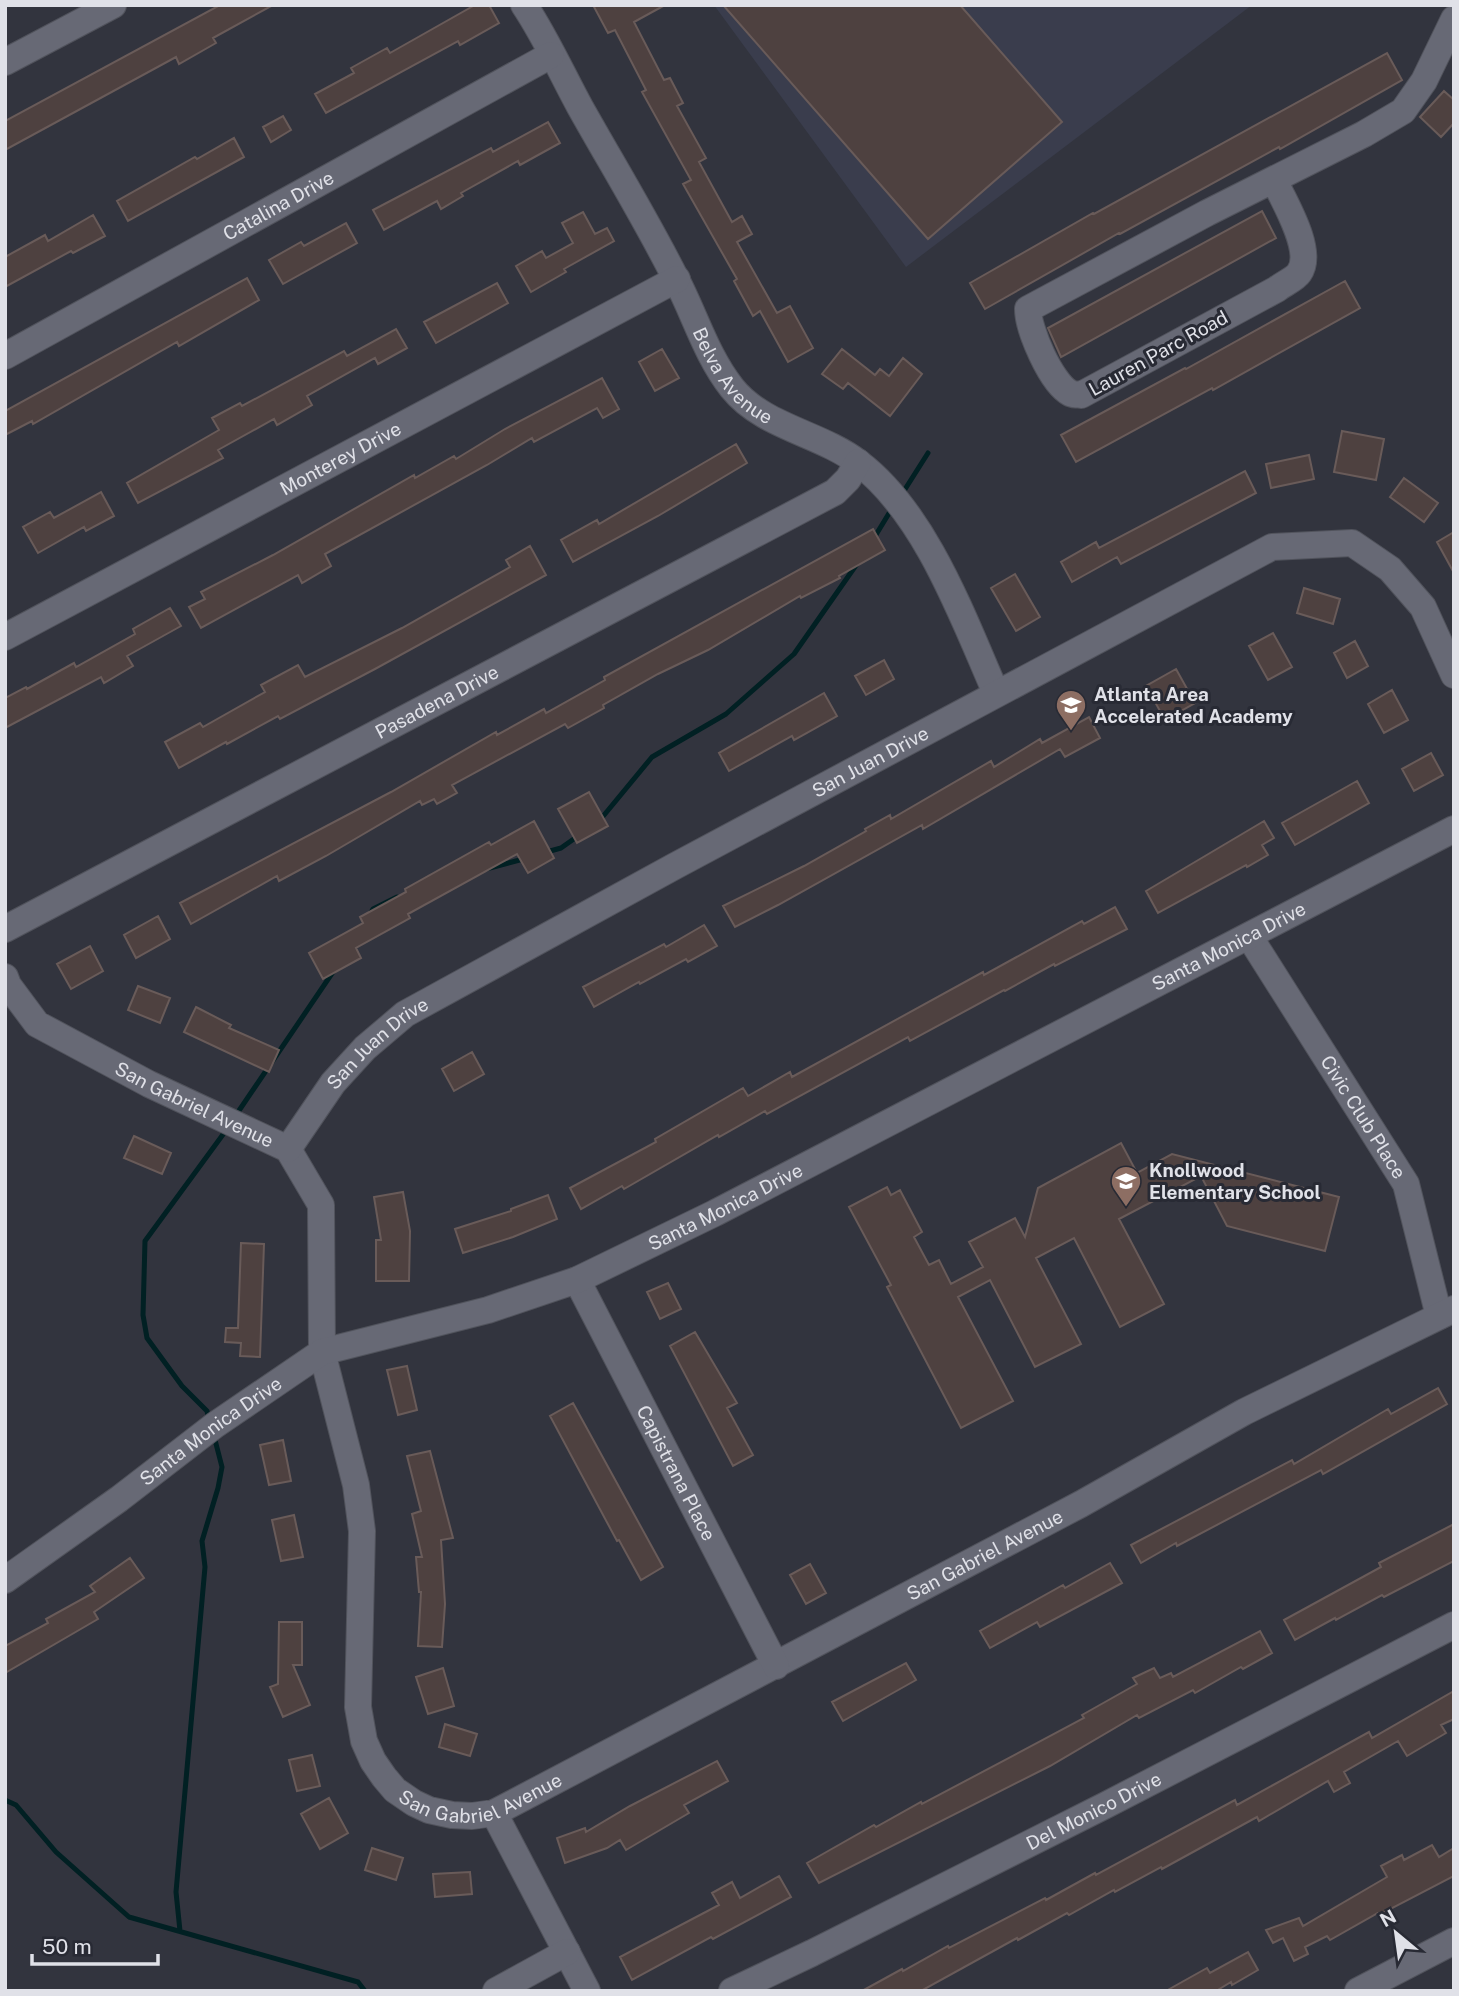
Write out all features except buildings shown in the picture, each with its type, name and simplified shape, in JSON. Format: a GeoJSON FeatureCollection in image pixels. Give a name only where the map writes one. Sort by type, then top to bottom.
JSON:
{"type":"FeatureCollection","features":[{"type":"Feature","properties":{"kind":"street"},"geometry":{"type":"LineString","coordinates":[[5,62],[113,5]]}},
{"type":"Feature","properties":{"kind":"street","name":"Belva Avenue"},"geometry":{"type":"LineString","coordinates":[[524,5],[677,279],[712,359],[733,389],[753,409],[833,447],[858,463],[884,486],[917,529],[948,583],[996,693]]}},
{"type":"Feature","properties":{"kind":"street","name":"Lauren Parc Road"},"geometry":{"type":"LineString","coordinates":[[1273,180],[1300,237],[1303,259],[1299,272],[1277,289],[1081,395],[1069,393],[1050,370],[1034,339],[1028,320],[1028,309],[1273,180],[1364,134],[1403,111],[1424,81],[1454,19]]}},
{"type":"Feature","properties":{"kind":"street","name":"Catalina Drive"},"geometry":{"type":"LineString","coordinates":[[5,356],[551,55]]}},
{"type":"Feature","properties":{"kind":"street","name":"Monterey Drive"},"geometry":{"type":"LineString","coordinates":[[5,637],[677,279]]}},
{"type":"Feature","properties":{"kind":"street","name":"Pasadena Drive"},"geometry":{"type":"LineString","coordinates":[[5,929],[835,492],[848,479],[858,463]]}},
{"type":"Feature","properties":{"kind":"street","name":"San Juan Drive"},"geometry":{"type":"LineString","coordinates":[[288,1149],[333,1083],[365,1048],[405,1014],[996,693],[1272,547],[1352,543],[1390,569],[1423,607],[1454,675]]}},
{"type":"Feature","properties":{"kind":"street","name":"Santa Monica Drive"},"geometry":{"type":"LineString","coordinates":[[5,1580],[119,1499],[215,1425],[322,1352],[488,1310],[577,1280],[715,1213],[1454,829]]}},
{"type":"Feature","properties":{"kind":"street","name":"Civic Club Place"},"geometry":{"type":"LineString","coordinates":[[1249,936],[1406,1184],[1446,1312]]}},
{"type":"Feature","properties":{"kind":"street","name":"San Gabriel Avenue"},"geometry":{"type":"LineString","coordinates":[[5,976],[8,985],[37,1024],[149,1084],[288,1149],[321,1205],[322,1352],[356,1485],[362,1531],[358,1707],[364,1741],[373,1761],[395,1790],[429,1810],[472,1816],[495,1813],[1081,1504],[1244,1412],[1446,1312]]}},
{"type":"Feature","properties":{"kind":"street","name":"Capistrana Place"},"geometry":{"type":"LineString","coordinates":[[577,1280],[776,1666]]}},
{"type":"Feature","properties":{"kind":"street","name":"Del Monico Drive"},"geometry":{"type":"LineString","coordinates":[[732,1991],[1107,1805],[1454,1625]]}},
{"type":"Feature","properties":{"kind":"street"},"geometry":{"type":"LineString","coordinates":[[495,1813],[587,1991]]}},
{"type":"Feature","properties":{"kind":"street"},"geometry":{"type":"LineString","coordinates":[[1358,1991],[1454,1941]]}},
{"type":"Feature","properties":{"kind":"street"},"geometry":{"type":"LineString","coordinates":[[495,1991],[567,1952]]}},
{"type":"Feature","properties":{"kind":"shaded area"},"geometry":{"type":"Polygon","coordinates":[[[714,5],[1252,5],[906,267],[714,5]]]}},
{"type":"Feature","properties":{"kind":"waterway"},"geometry":{"type":"LineString","coordinates":[[902,494],[928,453]]}},
{"type":"Feature","properties":{"kind":"waterway"},"geometry":{"type":"LineString","coordinates":[[874,538],[891,510]]}},
{"type":"Feature","properties":{"kind":"waterway"},"geometry":{"type":"LineString","coordinates":[[600,820],[652,757],[726,714],[794,654],[859,561]]}},
{"type":"Feature","properties":{"kind":"waterway"},"geometry":{"type":"LineString","coordinates":[[543,853],[561,848],[578,836]]}},
{"type":"Feature","properties":{"kind":"waterway"},"geometry":{"type":"LineString","coordinates":[[486,869],[527,858]]}},
{"type":"Feature","properties":{"kind":"waterway"},"geometry":{"type":"LineString","coordinates":[[370,914],[373,909],[397,897]]}},
{"type":"Feature","properties":{"kind":"waterway"},"geometry":{"type":"LineString","coordinates":[[236,1115],[335,969]]}},
{"type":"Feature","properties":{"kind":"waterway"},"geometry":{"type":"LineString","coordinates":[[209,1420],[207,1411],[182,1386],[147,1338],[143,1315],[145,1241],[227,1129]]}},
{"type":"Feature","properties":{"kind":"waterway"},"geometry":{"type":"LineString","coordinates":[[180,1931],[176,1892],[205,1567],[202,1541],[222,1467],[214,1436]]}},
{"type":"Feature","properties":{"kind":"waterway"},"geometry":{"type":"LineString","coordinates":[[5,1800],[16,1805],[56,1852],[129,1917],[358,1982],[365,1991]]}},
{"type":"Feature","properties":{"kind":"place","name":"Atlanta Area Accelerated Academy"},"geometry":{"type":"Point","coordinates":[1071,732]}},
{"type":"Feature","properties":{"kind":"place","name":"Knollwood Elementary School"},"geometry":{"type":"Point","coordinates":[1126,1208]}}]}
